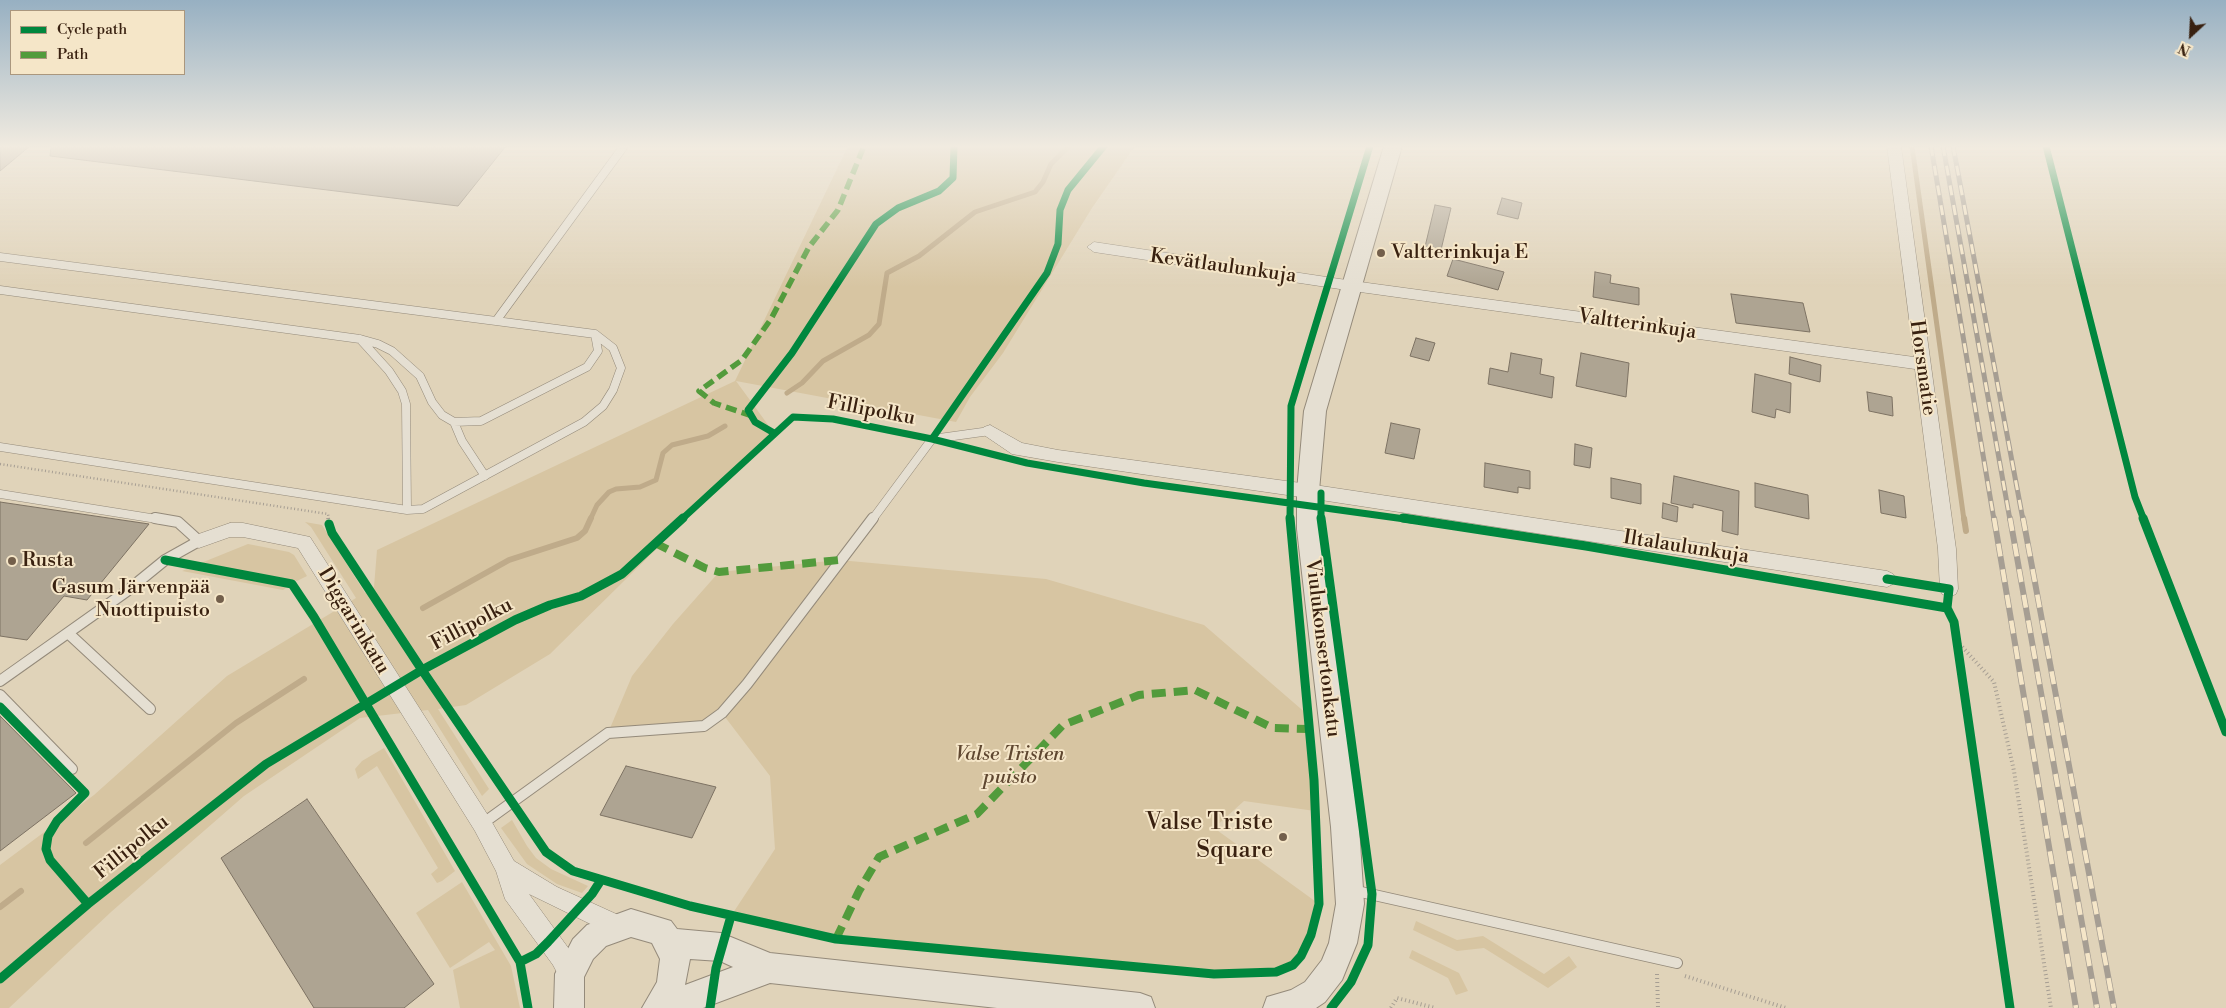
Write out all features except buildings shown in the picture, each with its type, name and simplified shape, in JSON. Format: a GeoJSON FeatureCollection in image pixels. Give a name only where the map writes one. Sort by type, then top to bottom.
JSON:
{"type":"FeatureCollection","features":[{"type":"Feature","properties":{"kind":"street","name":"Viulukonsertonkatu"},"geometry":{"type":"LineString","coordinates":[[1278,1008],[1297,1003],[1315,992],[1332,970],[1343,943],[1350,904],[1345,827],[1308,529],[1308,491],[1315,411],[1380,193]]}},
{"type":"Feature","properties":{"kind":"street","name":"Horsmatie"},"geometry":{"type":"LineString","coordinates":[[1900,193],[1921,364],[1947,548],[1949,589]]}},
{"type":"Feature","properties":{"kind":"street","name":"Kevätlaulunkuja"},"geometry":{"type":"LineString","coordinates":[[1094,248],[1353,286]]}},
{"type":"Feature","properties":{"kind":"street","name":"Valtterinkuja"},"geometry":{"type":"LineString","coordinates":[[1353,286],[1921,364]]}},
{"type":"Feature","properties":{"kind":"street","name":"Iltalaulunkuja"},"geometry":{"type":"LineString","coordinates":[[990,431],[1018,449],[1887,579]]}},
{"type":"Feature","properties":{"kind":"street","name":"Diggarinkatu"},"geometry":{"type":"LineString","coordinates":[[199,541],[230,530],[252,532],[304,542],[482,824],[506,868],[513,891],[561,957],[570,974]]}},
{"type":"Feature","properties":{"kind":"street","name":"Diggarinkatu"},"geometry":{"type":"LineString","coordinates":[[506,868],[550,895],[580,907],[617,926]]}},
{"type":"Feature","properties":{"kind":"street"},"geometry":{"type":"LineString","coordinates":[[569,1008],[568,987],[570,974],[583,949],[597,935],[617,926],[631,923],[645,925],[661,932],[670,943],[675,959],[669,990],[657,1008]]}},
{"type":"Feature","properties":{"kind":"street"},"geometry":{"type":"LineString","coordinates":[[670,943],[721,947],[770,968],[1140,1008]]}},
{"type":"Feature","properties":{"kind":"street"},"geometry":{"type":"LineString","coordinates":[[663,1008],[770,968]]}},
{"type":"Feature","properties":{"kind":"lane"},"geometry":{"type":"LineString","coordinates":[[496,321],[590,193]]}},
{"type":"Feature","properties":{"kind":"lane"},"geometry":{"type":"LineString","coordinates":[[0,257],[595,334],[613,348],[621,368],[603,406],[584,422],[423,509],[407,510],[0,447]]}},
{"type":"Feature","properties":{"kind":"lane"},"geometry":{"type":"LineString","coordinates":[[0,290],[360,339],[392,351],[407,363],[420,376],[432,402],[442,415],[454,422],[481,421],[587,367],[598,351],[595,334]]}},
{"type":"Feature","properties":{"kind":"lane"},"geometry":{"type":"LineString","coordinates":[[360,339],[389,371],[402,391],[406,404],[407,510]]}},
{"type":"Feature","properties":{"kind":"lane"},"geometry":{"type":"LineString","coordinates":[[454,422],[462,441],[484,476]]}},
{"type":"Feature","properties":{"kind":"lane"},"geometry":{"type":"LineString","coordinates":[[482,824],[608,733],[704,726],[722,713],[839,560],[898,487],[932,439],[990,431]]}},
{"type":"Feature","properties":{"kind":"lane"},"geometry":{"type":"LineString","coordinates":[[0,494],[178,522],[199,541],[165,560],[128,592],[0,681]]}},
{"type":"Feature","properties":{"kind":"lane"},"geometry":{"type":"LineString","coordinates":[[68,633],[150,710]]}},
{"type":"Feature","properties":{"kind":"lane"},"geometry":{"type":"LineString","coordinates":[[0,695],[72,769]]}},
{"type":"Feature","properties":{"kind":"lane"},"geometry":{"type":"LineString","coordinates":[[1349,889],[1678,963]]}},
{"type":"Feature","properties":{"kind":"path"},"geometry":{"type":"LineString","coordinates":[[0,464],[328,514],[332,533]]}},
{"type":"Feature","properties":{"kind":"path"},"geometry":{"type":"LineString","coordinates":[[1955,631],[1959,658]]}},
{"type":"Feature","properties":{"kind":"path"},"geometry":{"type":"LineString","coordinates":[[1957,641],[1994,682],[2014,771],[2051,1008]]}},
{"type":"Feature","properties":{"kind":"path"},"geometry":{"type":"LineString","coordinates":[[1657,969],[1658,1008]]}},
{"type":"Feature","properties":{"kind":"path"},"geometry":{"type":"LineString","coordinates":[[1391,1008],[1397,998],[1435,1008]]}},
{"type":"Feature","properties":{"kind":"green space"},"geometry":{"type":"Polygon","coordinates":[[[825,193],[1102,193],[1003,353],[970,397],[956,422],[736,381],[774,433],[550,654],[466,705],[438,709],[489,789],[482,796],[428,710],[360,718],[244,796],[111,912],[9,1008],[0,1008],[0,865],[94,795],[227,676],[356,598],[311,527],[305,522],[322,525],[365,593],[374,587],[377,550],[735,381],[825,193]]]}},
{"type":"Feature","properties":{"kind":"green space"},"geometry":{"type":"Polygon","coordinates":[[[248,544],[289,552],[294,555],[307,576],[297,581],[201,563],[248,544]]]}},
{"type":"Feature","properties":{"kind":"green space","name":"Valse Tristen puisto"},"geometry":{"type":"Polygon","coordinates":[[[839,560],[1046,579],[1204,625],[1308,715],[1315,811],[1244,801],[1214,828],[1319,904],[1311,935],[1301,956],[1293,965],[1276,972],[1214,974],[1143,969],[836,939],[731,916],[775,849],[770,776],[722,713],[704,726],[608,733],[632,676],[673,624],[719,572],[839,560]]]}},
{"type":"Feature","properties":{"kind":"green space"},"geometry":{"type":"Polygon","coordinates":[[[187,569],[287,587],[283,590],[182,571],[187,569]]]}},
{"type":"Feature","properties":{"kind":"green space"},"geometry":{"type":"Polygon","coordinates":[[[384,748],[455,871],[442,881],[437,883],[431,874],[438,868],[377,766],[358,779],[355,769],[362,761],[384,748]]]}},
{"type":"Feature","properties":{"kind":"green space"},"geometry":{"type":"Polygon","coordinates":[[[512,820],[536,858],[551,869],[588,886],[582,893],[557,884],[527,864],[501,828],[512,820]]]}},
{"type":"Feature","properties":{"kind":"green space"},"geometry":{"type":"Polygon","coordinates":[[[462,882],[511,966],[520,1008],[460,1008],[453,970],[495,950],[489,942],[450,968],[416,913],[462,882]]]}},
{"type":"Feature","properties":{"kind":"green space"},"geometry":{"type":"Polygon","coordinates":[[[1416,921],[1457,940],[1483,936],[1544,974],[1569,956],[1577,967],[1548,988],[1484,948],[1457,951],[1413,930],[1416,921]]]}},
{"type":"Feature","properties":{"kind":"green space"},"geometry":{"type":"Polygon","coordinates":[[[1412,950],[1459,973],[1468,991],[1456,995],[1448,978],[1409,958],[1412,950]]]}},
{"type":"Feature","properties":{"kind":"waterway"},"geometry":{"type":"LineString","coordinates":[[787,393],[802,383],[823,361],[869,335],[879,324],[887,273],[919,256],[975,212],[1032,193]]}},
{"type":"Feature","properties":{"kind":"waterway"},"geometry":{"type":"LineString","coordinates":[[1919,193],[1964,520]]}},
{"type":"Feature","properties":{"kind":"waterway"},"geometry":{"type":"LineString","coordinates":[[590,520],[597,505],[609,492],[616,489],[640,487],[656,480],[663,453],[672,445],[708,436],[725,426]]}},
{"type":"Feature","properties":{"kind":"waterway"},"geometry":{"type":"LineString","coordinates":[[423,608],[509,560],[577,538],[585,531],[591,518]]}},
{"type":"Feature","properties":{"kind":"waterway"},"geometry":{"type":"LineString","coordinates":[[1964,518],[1966,531]]}},
{"type":"Feature","properties":{"kind":"waterway"},"geometry":{"type":"LineString","coordinates":[[86,843],[236,723],[304,679]]}},
{"type":"Feature","properties":{"kind":"waterway"},"geometry":{"type":"LineString","coordinates":[[0,907],[21,891]]}},
{"type":"Feature","properties":{"kind":"railway"},"geometry":{"type":"LineString","coordinates":[[1939,193],[1994,520]]}},
{"type":"Feature","properties":{"kind":"railway"},"geometry":{"type":"LineString","coordinates":[[1951,193],[2010,520]]}},
{"type":"Feature","properties":{"kind":"railway"},"geometry":{"type":"LineString","coordinates":[[1962,193],[2023,520]]}},
{"type":"Feature","properties":{"kind":"railway"},"geometry":{"type":"LineString","coordinates":[[1994,518],[2076,1008]]}},
{"type":"Feature","properties":{"kind":"railway"},"geometry":{"type":"LineString","coordinates":[[2010,518],[2097,1008]]}},
{"type":"Feature","properties":{"kind":"railway"},"geometry":{"type":"LineString","coordinates":[[2023,518],[2114,1008]]}},
{"type":"Feature","properties":{"kind":"marked path"},"geometry":{"type":"LineString","coordinates":[[752,416],[714,403],[699,391],[742,360],[771,319],[809,247],[838,210],[845,193]]}},
{"type":"Feature","properties":{"kind":"marked path"},"geometry":{"type":"LineString","coordinates":[[655,543],[705,568],[719,572],[839,560]]}},
{"type":"Feature","properties":{"kind":"marked path"},"geometry":{"type":"LineString","coordinates":[[836,939],[859,891],[879,857],[977,814],[1063,725],[1139,695],[1195,690],[1273,728],[1309,729]]}},
{"type":"Feature","properties":{"kind":"cycle path"},"geometry":{"type":"LineString","coordinates":[[774,433],[755,422],[748,410],[792,353],[876,224],[898,208],[934,193]]}},
{"type":"Feature","properties":{"kind":"cycle path"},"geometry":{"type":"LineString","coordinates":[[932,439],[1047,273],[1058,244],[1060,210],[1067,193]]}},
{"type":"Feature","properties":{"kind":"cycle path"},"geometry":{"type":"LineString","coordinates":[[329,524],[332,533],[422,670],[546,852],[573,871],[690,906],[836,939],[1143,969],[1214,974],[1276,972],[1293,965],[1301,956],[1311,935],[1319,904],[1314,780],[1290,520],[1291,406],[1356,193]]}},
{"type":"Feature","properties":{"kind":"cycle path"},"geometry":{"type":"LineString","coordinates":[[2058,193],[2135,497],[2226,732]]}},
{"type":"Feature","properties":{"kind":"cycle path","name":"Fillipolku"},"geometry":{"type":"LineString","coordinates":[[0,979],[88,904],[219,799],[266,764],[422,670],[515,620],[550,605],[581,596],[622,574],[793,417],[833,419],[932,439],[1027,463],[1144,483],[1308,504],[1586,546],[1947,608]]}},
{"type":"Feature","properties":{"kind":"cycle path"},"geometry":{"type":"LineString","coordinates":[[1321,493],[1321,528],[1368,854],[1372,894],[1368,945],[1351,982],[1331,1008]]}},
{"type":"Feature","properties":{"kind":"cycle path"},"geometry":{"type":"LineString","coordinates":[[165,560],[292,584],[314,617],[520,962],[528,1008]]}},
{"type":"Feature","properties":{"kind":"cycle path"},"geometry":{"type":"LineString","coordinates":[[1887,579],[1949,589],[1947,608],[1954,622],[2010,1008]]}},
{"type":"Feature","properties":{"kind":"cycle path"},"geometry":{"type":"LineString","coordinates":[[0,707],[85,793],[57,821],[48,836],[46,849],[50,860],[88,904]]}},
{"type":"Feature","properties":{"kind":"cycle path"},"geometry":{"type":"LineString","coordinates":[[520,962],[536,954],[548,942],[592,894],[601,880]]}},
{"type":"Feature","properties":{"kind":"cycle path"},"geometry":{"type":"LineString","coordinates":[[710,1008],[716,968],[731,916]]}},
{"type":"Feature","properties":{"kind":"place","name":"Valtterinkuja E"},"geometry":{"type":"Point","coordinates":[1381,253]}},
{"type":"Feature","properties":{"kind":"place","name":"Rusta"},"geometry":{"type":"Point","coordinates":[12,561]}},
{"type":"Feature","properties":{"kind":"place","name":"Gasum Järvenpää Nuottipuisto"},"geometry":{"type":"Point","coordinates":[220,599]}},
{"type":"Feature","properties":{"kind":"place","name":"Valse Triste Square"},"geometry":{"type":"Point","coordinates":[1283,837]}}]}
